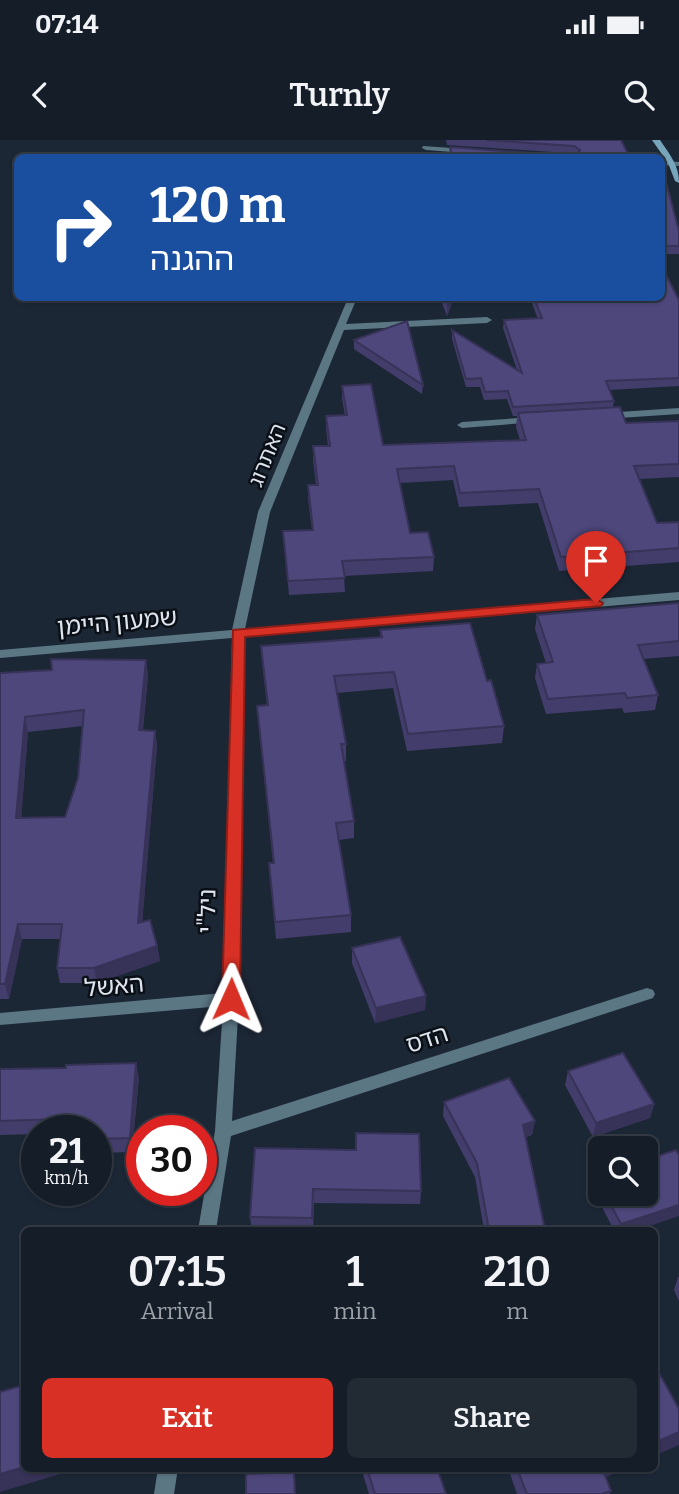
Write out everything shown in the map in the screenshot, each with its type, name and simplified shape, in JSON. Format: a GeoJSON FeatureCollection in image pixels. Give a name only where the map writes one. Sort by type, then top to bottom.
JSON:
{"type":"FeatureCollection","features":[{"type":"Feature","properties":{"kind":"street"},"geometry":{"type":"LineString","coordinates":[[656,140],[676,164],[679,181]]}},
{"type":"Feature","properties":{"kind":"street"},"geometry":{"type":"LineString","coordinates":[[423,144],[476,152]]}},
{"type":"Feature","properties":{"kind":"street","name":"האתרוג"},"geometry":{"type":"LineString","coordinates":[[238,633],[264,512],[351,301]]}},
{"type":"Feature","properties":{"kind":"street"},"geometry":{"type":"LineString","coordinates":[[340,327],[487,320]]}},
{"type":"Feature","properties":{"kind":"street"},"geometry":{"type":"LineString","coordinates":[[598,416],[679,411]]}},
{"type":"Feature","properties":{"kind":"street"},"geometry":{"type":"LineString","coordinates":[[462,425],[544,420]]}},
{"type":"Feature","properties":{"kind":"street","name":"שמעון היימן"},"geometry":{"type":"LineString","coordinates":[[0,653],[679,596]]}},
{"type":"Feature","properties":{"kind":"street","name":"ניל\"י"},"geometry":{"type":"LineString","coordinates":[[207,1227],[223,1130],[231,999],[238,633]]}},
{"type":"Feature","properties":{"kind":"street","name":"הדס"},"geometry":{"type":"LineString","coordinates":[[223,1130],[647,994]]}},
{"type":"Feature","properties":{"kind":"street","name":"האשל"},"geometry":{"type":"LineString","coordinates":[[0,1018],[231,999]]}},
{"type":"Feature","properties":{"kind":"street"},"geometry":{"type":"LineString","coordinates":[[164,1494],[167,1472]]}},
{"type":"Feature","properties":{"kind":"building"},"geometry":{"type":"Polygon","coordinates":[[[486,140],[621,140],[628,154],[451,154],[450,147],[532,153],[578,153],[580,150],[574,146],[486,140]]]}},
{"type":"Feature","properties":{"kind":"building"},"geometry":{"type":"Polygon","coordinates":[[[665,178],[679,231],[679,246],[665,246],[665,178]]]}},
{"type":"Feature","properties":{"kind":"building"},"geometry":{"type":"Polygon","coordinates":[[[665,273],[679,300],[679,378],[606,381],[614,401],[513,407],[508,391],[485,392],[481,378],[466,379],[452,330],[522,373],[504,320],[542,318],[535,301],[665,301],[665,273]]]}},
{"type":"Feature","properties":{"kind":"building"},"geometry":{"type":"Polygon","coordinates":[[[407,321],[423,385],[354,340],[407,321]]]}},
{"type":"Feature","properties":{"kind":"building"},"geometry":{"type":"Polygon","coordinates":[[[371,384],[383,445],[526,440],[518,413],[620,407],[626,423],[679,421],[679,464],[634,466],[657,523],[679,522],[679,548],[561,557],[539,489],[460,493],[454,466],[397,469],[410,533],[428,532],[434,557],[342,561],[345,578],[288,581],[283,531],[313,530],[308,485],[318,485],[313,446],[330,446],[326,416],[347,415],[342,386],[371,384]]]}},
{"type":"Feature","properties":{"kind":"building"},"geometry":{"type":"Polygon","coordinates":[[[679,603],[679,641],[638,645],[658,695],[627,698],[625,693],[548,699],[537,664],[553,662],[537,615],[679,603]]]}},
{"type":"Feature","properties":{"kind":"building"},"geometry":{"type":"Polygon","coordinates":[[[470,623],[504,726],[408,734],[394,672],[334,676],[346,744],[341,744],[354,821],[336,823],[351,915],[275,922],[269,863],[274,863],[257,706],[268,705],[261,646],[382,637],[380,630],[470,623]]]}},
{"type":"Feature","properties":{"kind":"building"},"geometry":{"type":"Polygon","coordinates":[[[51,659],[146,660],[139,730],[155,731],[138,923],[150,920],[157,946],[94,968],[57,968],[62,924],[18,924],[5,984],[0,984],[0,673],[52,670],[51,659]],[[84,710],[25,717],[16,818],[65,817],[78,778],[84,710]]]}},
{"type":"Feature","properties":{"kind":"building"},"geometry":{"type":"Polygon","coordinates":[[[400,937],[426,996],[376,1008],[352,948],[400,937]]]}},
{"type":"Feature","properties":{"kind":"building"},"geometry":{"type":"Polygon","coordinates":[[[623,1053],[654,1104],[596,1123],[568,1071],[623,1053]]]}},
{"type":"Feature","properties":{"kind":"building"},"geometry":{"type":"Polygon","coordinates":[[[136,1063],[132,1115],[126,1115],[126,1138],[112,1139],[112,1115],[21,1115],[21,1120],[0,1121],[0,1069],[66,1068],[66,1065],[136,1063]]]}},
{"type":"Feature","properties":{"kind":"building"},"geometry":{"type":"Polygon","coordinates":[[[509,1078],[535,1121],[523,1125],[544,1227],[488,1227],[477,1163],[444,1102],[509,1078]]]}},
{"type":"Feature","properties":{"kind":"building"},"geometry":{"type":"Polygon","coordinates":[[[356,1133],[419,1134],[421,1191],[313,1189],[312,1218],[250,1217],[255,1148],[356,1150],[356,1133]]]}},
{"type":"Feature","properties":{"kind":"building"},"geometry":{"type":"Polygon","coordinates":[[[676,1150],[679,1155],[679,1205],[621,1224],[611,1206],[658,1206],[658,1156],[676,1150]]]}},
{"type":"Feature","properties":{"kind":"building"},"geometry":{"type":"Polygon","coordinates":[[[658,1371],[679,1409],[679,1432],[658,1441],[658,1371]]]}},
{"type":"Feature","properties":{"kind":"building"},"geometry":{"type":"Polygon","coordinates":[[[21,1386],[21,1468],[0,1474],[0,1392],[21,1386]]]}},
{"type":"Feature","properties":{"kind":"building"},"geometry":{"type":"Polygon","coordinates":[[[294,1472],[295,1494],[246,1494],[246,1474],[294,1472]]]}},
{"type":"Feature","properties":{"kind":"building"},"geometry":{"type":"Polygon","coordinates":[[[368,1472],[438,1472],[446,1494],[375,1494],[368,1472]]]}},
{"type":"Feature","properties":{"kind":"building"},"geometry":{"type":"Polygon","coordinates":[[[519,1472],[604,1472],[611,1491],[601,1494],[527,1494],[519,1472]]]}},
{"type":"Feature","properties":{"kind":"route"},"geometry":{"type":"LineString","coordinates":[[231,999],[238,633],[596,603]]}}]}
